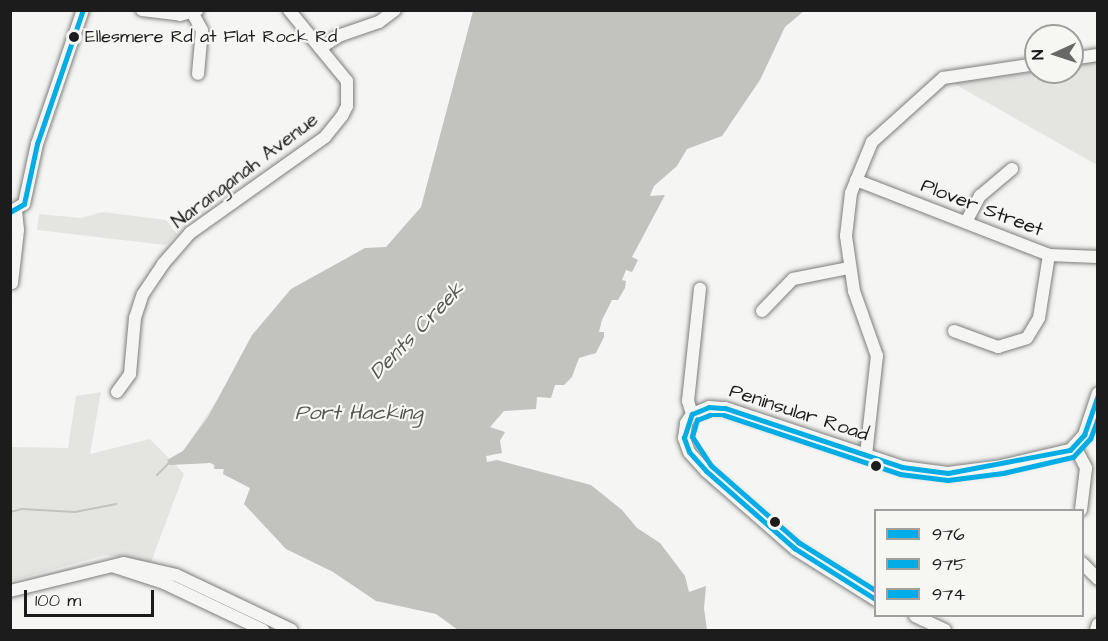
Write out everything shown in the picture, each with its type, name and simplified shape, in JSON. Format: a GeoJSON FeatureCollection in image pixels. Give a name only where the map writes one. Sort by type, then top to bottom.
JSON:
{"type":"FeatureCollection","features":[{"type":"Feature","properties":{"kind":"street"},"geometry":{"type":"LineString","coordinates":[[12,284],[18,230],[13,212],[25,199],[35,150],[83,10]]}},
{"type":"Feature","properties":{"kind":"street"},"geometry":{"type":"LineString","coordinates":[[142,10],[195,12],[202,30],[198,74]]}},
{"type":"Feature","properties":{"kind":"street","name":"Naranganah Avenue"},"geometry":{"type":"LineString","coordinates":[[117,392],[124,387],[130,374],[135,318],[143,294],[163,264],[190,233],[325,136],[342,116],[347,106],[346,81],[289,10]]}},
{"type":"Feature","properties":{"kind":"street"},"geometry":{"type":"LineString","coordinates":[[320,48],[341,35],[380,22],[395,10]]}},
{"type":"Feature","properties":{"kind":"street"},"geometry":{"type":"LineString","coordinates":[[866,455],[877,356],[848,268],[848,207],[856,180],[872,142],[938,81],[1024,66]]}},
{"type":"Feature","properties":{"kind":"street"},"geometry":{"type":"LineString","coordinates":[[966,222],[977,199],[1012,169]]}},
{"type":"Feature","properties":{"kind":"street","name":"Plover Street"},"geometry":{"type":"LineString","coordinates":[[856,180],[1049,255],[1098,257]]}},
{"type":"Feature","properties":{"kind":"street"},"geometry":{"type":"LineString","coordinates":[[954,331],[998,347],[1026,338],[1039,318],[1049,255]]}},
{"type":"Feature","properties":{"kind":"street"},"geometry":{"type":"LineString","coordinates":[[762,311],[793,279],[848,268]]}},
{"type":"Feature","properties":{"kind":"street"},"geometry":{"type":"LineString","coordinates":[[700,289],[688,400],[692,414],[684,438],[689,452],[706,471],[803,555],[874,599]]}},
{"type":"Feature","properties":{"kind":"street"},"geometry":{"type":"LineString","coordinates":[[1081,509],[1092,469],[1075,447],[1084,435],[1098,393]]}},
{"type":"Feature","properties":{"kind":"street","name":"Peninsular Road"},"geometry":{"type":"LineString","coordinates":[[692,414],[710,407],[724,408],[918,471],[948,473],[1040,459],[1075,447]]}},
{"type":"Feature","properties":{"kind":"street"},"geometry":{"type":"LineString","coordinates":[[10,591],[124,563],[176,575],[292,630]]}},
{"type":"Feature","properties":{"kind":"street"},"geometry":{"type":"LineString","coordinates":[[1084,564],[1098,579]]}},
{"type":"Feature","properties":{"kind":"street"},"geometry":{"type":"LineString","coordinates":[[112,566],[164,584],[263,630]]}},
{"type":"Feature","properties":{"kind":"street"},"geometry":{"type":"LineString","coordinates":[[919,617],[945,630]]}},
{"type":"Feature","properties":{"kind":"street"},"geometry":{"type":"LineString","coordinates":[[1096,630],[1098,624]]}},
{"type":"Feature","properties":{"kind":"shaded area"},"geometry":{"type":"Polygon","coordinates":[[[1097,61],[1097,165],[953,83],[1024,73],[1024,84],[1084,84],[1084,63],[1097,61]]]}},
{"type":"Feature","properties":{"kind":"shaded area"},"geometry":{"type":"Polygon","coordinates":[[[102,212],[166,220],[177,234],[165,245],[37,230],[39,214],[81,218],[102,212]]]}},
{"type":"Feature","properties":{"kind":"shaded area"},"geometry":{"type":"Polygon","coordinates":[[[101,392],[90,454],[150,439],[170,459],[183,451],[221,394],[250,488],[223,474],[224,469],[214,469],[212,463],[175,464],[184,474],[151,562],[106,555],[11,581],[11,447],[68,448],[76,396],[101,392]]]}},
{"type":"Feature","properties":{"kind":"water","name":"Port Hacking"},"geometry":{"type":"Polygon","coordinates":[[[473,11],[804,11],[785,27],[760,80],[722,136],[687,149],[677,166],[654,186],[650,196],[665,195],[632,257],[638,260],[632,272],[626,270],[622,280],[626,281],[625,288],[618,300],[612,300],[602,320],[599,332],[604,332],[604,337],[596,353],[579,358],[572,377],[564,385],[555,385],[551,398],[537,397],[536,409],[504,411],[490,427],[505,432],[500,441],[502,453],[486,456],[487,462],[497,460],[591,485],[622,510],[637,528],[660,543],[685,576],[689,592],[706,586],[704,608],[707,630],[458,630],[436,614],[376,601],[333,572],[286,549],[244,504],[250,488],[223,474],[224,469],[214,469],[215,465],[210,463],[170,465],[167,460],[183,451],[208,417],[252,335],[291,289],[365,248],[386,247],[421,207],[473,11]]]}},
{"type":"Feature","properties":{"kind":"waterway"},"geometry":{"type":"LineString","coordinates":[[157,475],[170,462]]}},
{"type":"Feature","properties":{"kind":"waterway"},"geometry":{"type":"LineString","coordinates":[[10,512],[22,509],[75,512],[116,504]]}},
{"type":"Feature","properties":{"kind":"transit line","name":"974"},"geometry":{"type":"LineString","coordinates":[[10,212],[24,204],[37,144],[83,10]]}},
{"type":"Feature","properties":{"kind":"transit line","name":"976"},"geometry":{"type":"LineString","coordinates":[[874,599],[795,549],[706,471],[689,452],[684,438],[692,414],[709,407],[725,408],[902,467],[948,473],[1070,450],[1084,435],[1098,395]]}},
{"type":"Feature","properties":{"kind":"transit line","name":"975"},"geometry":{"type":"LineString","coordinates":[[874,590],[799,543],[711,466],[692,437],[697,420],[710,415],[724,415],[900,474],[948,480],[1003,473],[1073,457],[1090,439],[1098,418]]}},
{"type":"Feature","properties":{"kind":"place","name":"Ellesmere Rd at Flat Rock Rd"},"geometry":{"type":"Point","coordinates":[74,37]}},
{"type":"Feature","properties":{"kind":"water label","name":"Dents Creek"},"geometry":{"type":"Point","coordinates":[417,331]}}]}
